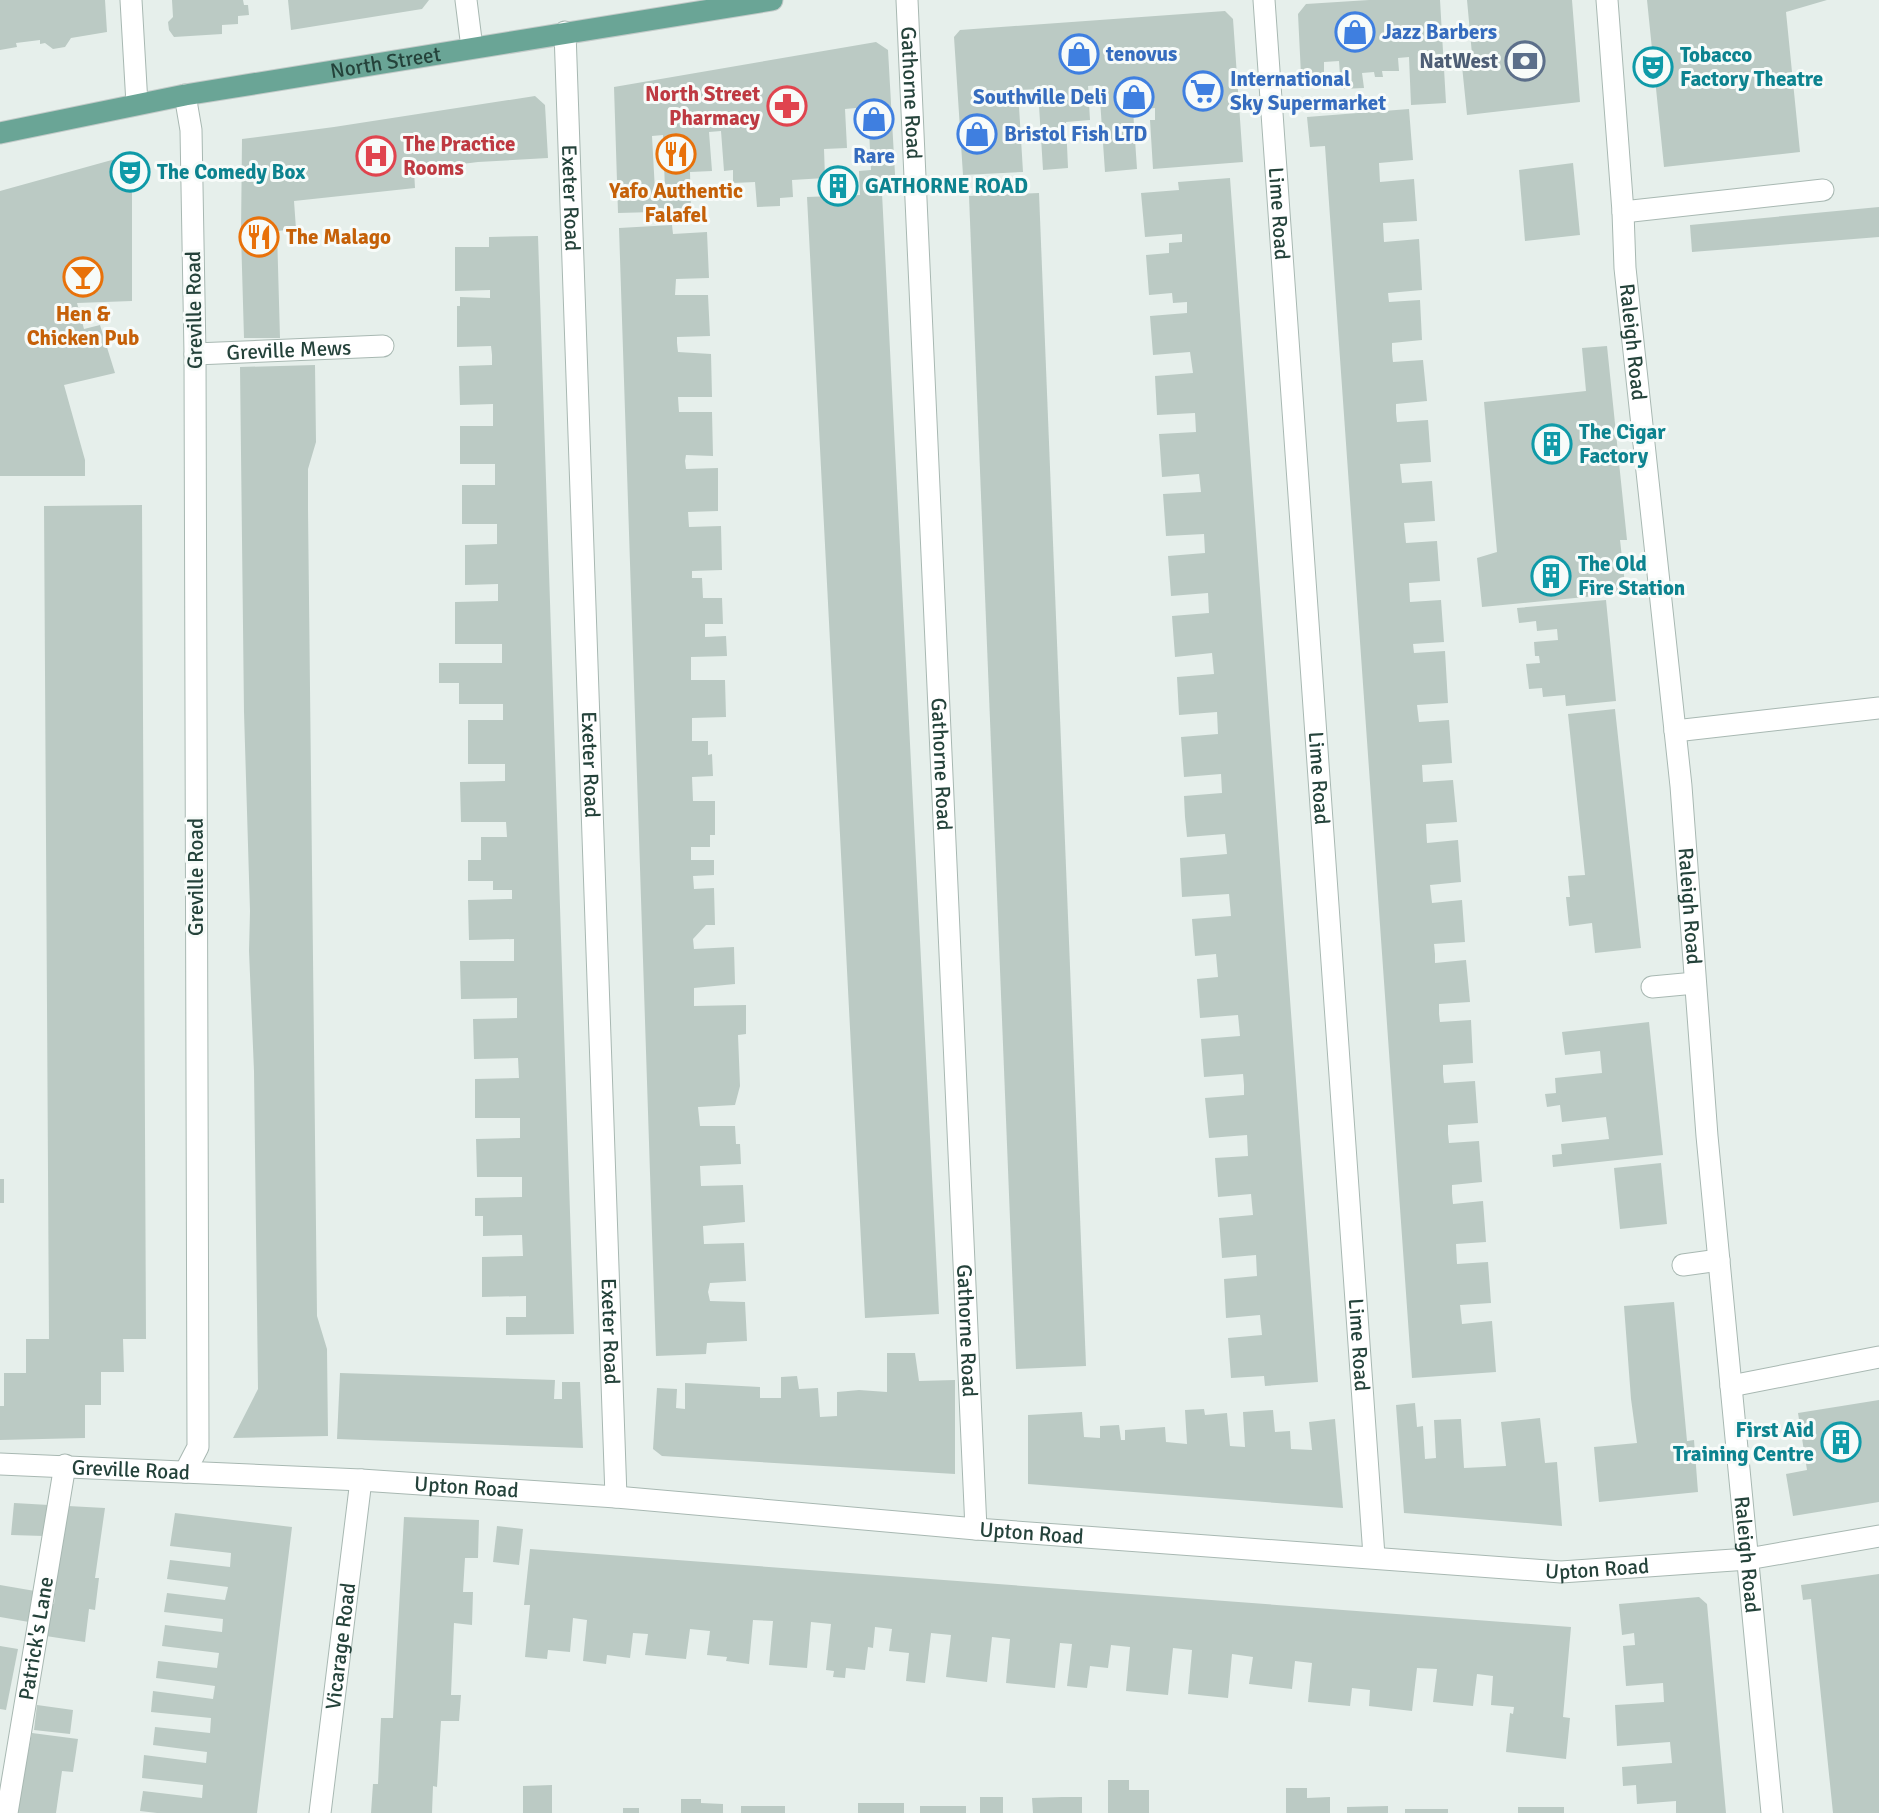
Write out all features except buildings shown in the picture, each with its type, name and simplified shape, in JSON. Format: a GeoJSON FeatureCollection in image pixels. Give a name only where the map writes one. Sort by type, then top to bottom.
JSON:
{"type":"FeatureCollection","features":[{"type":"Feature","properties":{"kind":"main road","name":"North Street"},"geometry":{"type":"LineString","coordinates":[[0,133],[185,95],[772,0]]}},
{"type":"Feature","properties":{"kind":"street"},"geometry":{"type":"LineString","coordinates":[[131,0],[137,104]]}},
{"type":"Feature","properties":{"kind":"street"},"geometry":{"type":"LineString","coordinates":[[466,0],[472,48]]}},
{"type":"Feature","properties":{"kind":"street","name":"Gathorne Road"},"geometry":{"type":"LineString","coordinates":[[907,0],[976,1529]]}},
{"type":"Feature","properties":{"kind":"street","name":"Lime Road"},"geometry":{"type":"LineString","coordinates":[[1264,0],[1374,1556]]}},
{"type":"Feature","properties":{"kind":"street","name":"Raleigh Road"},"geometry":{"type":"LineString","coordinates":[[1607,0],[1625,268],[1675,731],[1707,1136],[1772,1813]]}},
{"type":"Feature","properties":{"kind":"street","name":"Exeter Road"},"geometry":{"type":"LineString","coordinates":[[565,32],[616,1497]]}},
{"type":"Feature","properties":{"kind":"street","name":"Greville Road"},"geometry":{"type":"LineString","coordinates":[[0,1464],[184,1472],[198,1447],[195,354],[191,130],[185,95]]}},
{"type":"Feature","properties":{"kind":"street"},"geometry":{"type":"LineString","coordinates":[[1623,212],[1823,190]]}},
{"type":"Feature","properties":{"kind":"street","name":"Greville Mews"},"geometry":{"type":"LineString","coordinates":[[195,354],[383,346]]}},
{"type":"Feature","properties":{"kind":"street"},"geometry":{"type":"LineString","coordinates":[[1675,731],[1879,708]]}},
{"type":"Feature","properties":{"kind":"street"},"geometry":{"type":"LineString","coordinates":[[1652,987],[1695,983]]}},
{"type":"Feature","properties":{"kind":"street"},"geometry":{"type":"LineString","coordinates":[[1683,1265],[1719,1259]]}},
{"type":"Feature","properties":{"kind":"street"},"geometry":{"type":"LineString","coordinates":[[1731,1386],[1879,1357]]}},
{"type":"Feature","properties":{"kind":"street","name":"Patrick's Lane"},"geometry":{"type":"LineString","coordinates":[[7,1813],[65,1465]]}},
{"type":"Feature","properties":{"kind":"street","name":"Upton Road"},"geometry":{"type":"LineString","coordinates":[[184,1472],[361,1480],[616,1497],[976,1529],[1374,1556],[1561,1572],[1748,1559],[1879,1536]]}},
{"type":"Feature","properties":{"kind":"street","name":"Vicarage Road"},"geometry":{"type":"LineString","coordinates":[[320,1813],[361,1480]]}},
{"type":"Feature","properties":{"kind":"place","name":"Jazz Barbers"},"geometry":{"type":"Point","coordinates":[1355,32]}},
{"type":"Feature","properties":{"kind":"place","name":"tenovus"},"geometry":{"type":"Point","coordinates":[1079,54]}},
{"type":"Feature","properties":{"kind":"place","name":"NatWest"},"geometry":{"type":"Point","coordinates":[1525,61]}},
{"type":"Feature","properties":{"kind":"place","name":"Tobacco Factory Theatre"},"geometry":{"type":"Point","coordinates":[1653,67]}},
{"type":"Feature","properties":{"kind":"place","name":"International Sky Supermarket"},"geometry":{"type":"Point","coordinates":[1203,91]}},
{"type":"Feature","properties":{"kind":"place","name":"Southville Deli"},"geometry":{"type":"Point","coordinates":[1134,97]}},
{"type":"Feature","properties":{"kind":"place","name":"North Street Pharmacy"},"geometry":{"type":"Point","coordinates":[787,106]}},
{"type":"Feature","properties":{"kind":"place","name":"Rare"},"geometry":{"type":"Point","coordinates":[874,119]}},
{"type":"Feature","properties":{"kind":"place","name":"Bristol Fish LTD"},"geometry":{"type":"Point","coordinates":[977,134]}},
{"type":"Feature","properties":{"kind":"place","name":"Yafo Authentic Falafel"},"geometry":{"type":"Point","coordinates":[676,154]}},
{"type":"Feature","properties":{"kind":"place","name":"The Practice Rooms"},"geometry":{"type":"Point","coordinates":[376,156]}},
{"type":"Feature","properties":{"kind":"place","name":"The Comedy Box"},"geometry":{"type":"Point","coordinates":[130,172]}},
{"type":"Feature","properties":{"kind":"place","name":"GATHORNE ROAD"},"geometry":{"type":"Point","coordinates":[838,186]}},
{"type":"Feature","properties":{"kind":"place","name":"The Malago"},"geometry":{"type":"Point","coordinates":[259,237]}},
{"type":"Feature","properties":{"kind":"place","name":"Hen & Chicken Pub"},"geometry":{"type":"Point","coordinates":[83,277]}},
{"type":"Feature","properties":{"kind":"place","name":"The Cigar Factory"},"geometry":{"type":"Point","coordinates":[1552,444]}},
{"type":"Feature","properties":{"kind":"place","name":"The Old Fire Station"},"geometry":{"type":"Point","coordinates":[1551,576]}},
{"type":"Feature","properties":{"kind":"place","name":"First Aid Training Centre"},"geometry":{"type":"Point","coordinates":[1841,1442]}}]}
